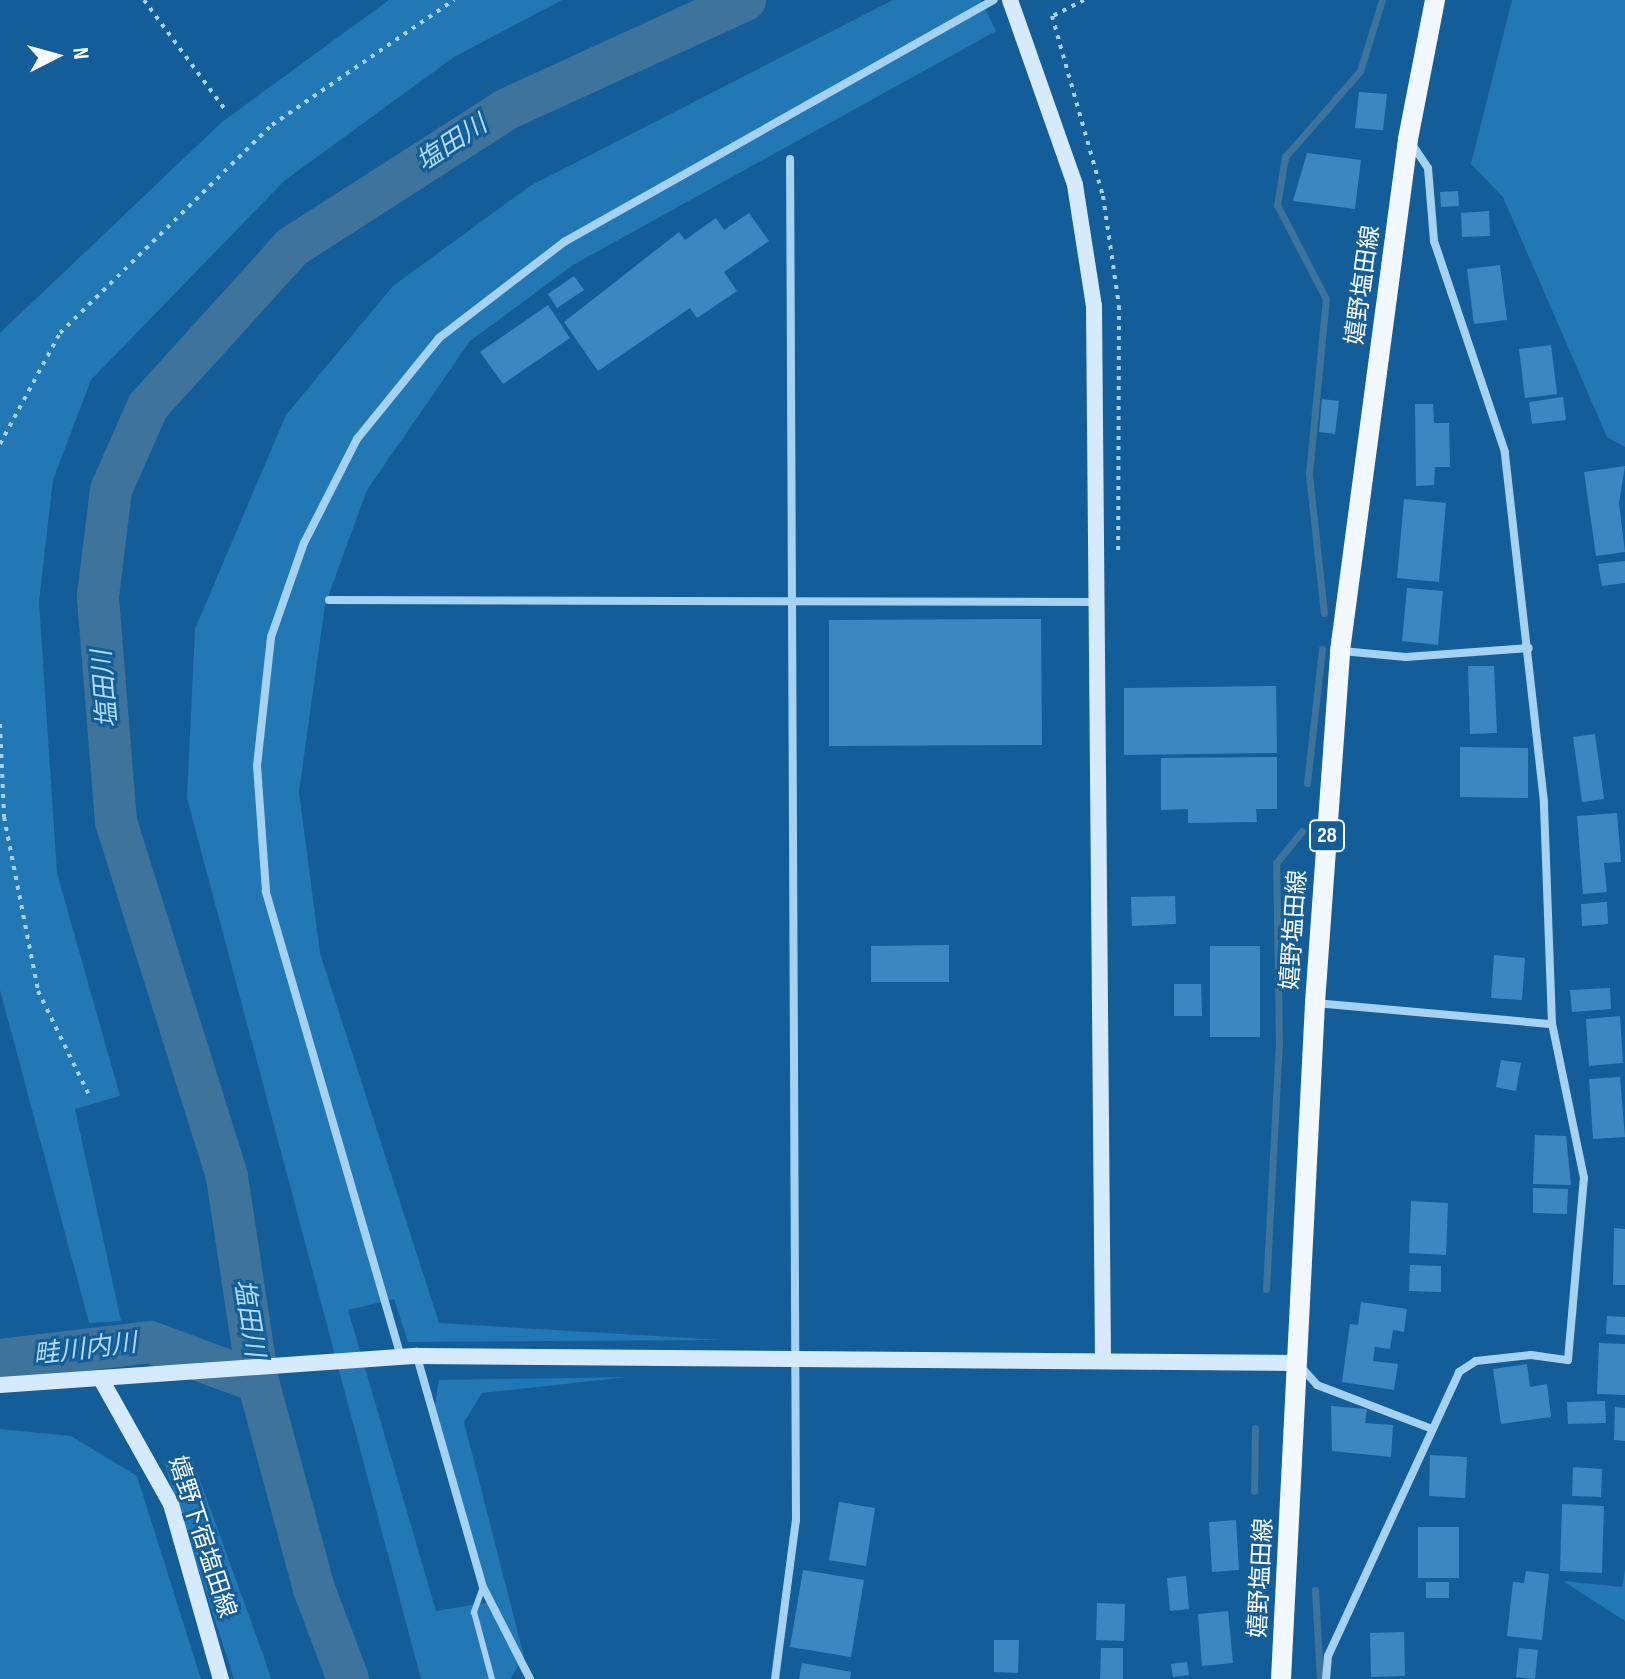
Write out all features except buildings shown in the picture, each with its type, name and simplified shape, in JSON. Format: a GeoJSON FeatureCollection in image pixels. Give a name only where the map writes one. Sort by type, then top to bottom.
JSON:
{"type":"FeatureCollection","features":[{"type":"Feature","properties":{"kind":"main road","name":"嬉野塩田線"},"geometry":{"type":"LineString","coordinates":[[1281,1679],[1315,1003],[1340,651],[1408,139],[1435,0]]}},
{"type":"Feature","properties":{"kind":"street"},"geometry":{"type":"LineString","coordinates":[[530,1679],[483,1587],[402,1357],[266,891],[257,766],[271,637],[304,543],[357,439],[439,338],[564,242],[994,0]]}},
{"type":"Feature","properties":{"kind":"street"},"geometry":{"type":"LineString","coordinates":[[1010,0],[1075,185],[1094,306],[1099,602],[1103,1358]]}},
{"type":"Feature","properties":{"kind":"street"},"geometry":{"type":"LineString","coordinates":[[1326,1679],[1328,1656],[1459,1372],[1476,1361],[1531,1355],[1568,1360],[1584,1178],[1552,1024],[1529,648],[1505,452],[1434,241],[1428,168],[1408,139]]}},
{"type":"Feature","properties":{"kind":"street"},"geometry":{"type":"LineString","coordinates":[[775,1679],[796,1520],[790,159]]}},
{"type":"Feature","properties":{"kind":"street"},"geometry":{"type":"LineString","coordinates":[[329,600],[1099,602]]}},
{"type":"Feature","properties":{"kind":"street"},"geometry":{"type":"LineString","coordinates":[[1340,651],[1406,657],[1529,648]]}},
{"type":"Feature","properties":{"kind":"street"},"geometry":{"type":"LineString","coordinates":[[1315,1003],[1552,1024]]}},
{"type":"Feature","properties":{"kind":"street"},"geometry":{"type":"LineString","coordinates":[[0,1385],[102,1381],[402,1357],[1103,1358],[1298,1363],[1317,1385],[1432,1429]]}},
{"type":"Feature","properties":{"kind":"street","name":"嬉野下宿塩田線"},"geometry":{"type":"LineString","coordinates":[[102,1381],[171,1504],[221,1679]]}},
{"type":"Feature","properties":{"kind":"lane"},"geometry":{"type":"LineString","coordinates":[[483,1587],[474,1612],[492,1679]]}},
{"type":"Feature","properties":{"kind":"path"},"geometry":{"type":"LineString","coordinates":[[144,0],[227,112]]}},
{"type":"Feature","properties":{"kind":"path"},"geometry":{"type":"LineString","coordinates":[[0,444],[60,333],[272,125],[454,0]]}},
{"type":"Feature","properties":{"kind":"path"},"geometry":{"type":"LineString","coordinates":[[0,724],[4,817],[38,991],[88,1093]]}},
{"type":"Feature","properties":{"kind":"path"},"geometry":{"type":"LineString","coordinates":[[0,824],[4,817]]}},
{"type":"Feature","properties":{"kind":"shaded area"},"geometry":{"type":"Polygon","coordinates":[[[389,0],[562,0],[454,57],[284,181],[91,380],[53,480],[39,602],[57,873],[120,1096],[75,1109],[121,1321],[89,1323],[0,990],[0,333],[222,122],[389,0]]]}},
{"type":"Feature","properties":{"kind":"shaded area"},"geometry":{"type":"Polygon","coordinates":[[[893,0],[981,0],[996,31],[573,265],[470,341],[367,490],[325,605],[299,792],[320,953],[439,1323],[723,1340],[408,1342],[394,1299],[348,1310],[436,1611],[491,1602],[434,1411],[439,1380],[628,1377],[482,1393],[464,1422],[524,1657],[510,1679],[421,1679],[187,798],[195,629],[286,415],[393,286],[530,186],[893,0]]]}},
{"type":"Feature","properties":{"kind":"shaded area"},"geometry":{"type":"Polygon","coordinates":[[[1512,0],[1625,0],[1625,447],[1607,437],[1503,197],[1471,164],[1512,0]]]}},
{"type":"Feature","properties":{"kind":"shaded area"},"geometry":{"type":"Polygon","coordinates":[[[0,1429],[71,1436],[137,1476],[201,1679],[0,1679],[0,1429]]]}},
{"type":"Feature","properties":{"kind":"shaded area"},"geometry":{"type":"Polygon","coordinates":[[[193,1461],[271,1679],[234,1679],[164,1462],[193,1461]]]}},
{"type":"Feature","properties":{"kind":"shaded area"},"geometry":{"type":"Polygon","coordinates":[[[1625,1569],[1625,1621],[1563,1581],[1622,1587],[1625,1569]]]}},
{"type":"Feature","properties":{"kind":"waterway","name":"塩田川"},"geometry":{"type":"LineString","coordinates":[[348,1679],[314,1589],[258,1382],[227,1176],[116,822],[98,596],[111,490],[148,406],[292,247],[505,110],[745,0]]}},
{"type":"Feature","properties":{"kind":"waterway"},"geometry":{"type":"LineString","coordinates":[[1324,613],[1309,474],[1326,299],[1277,205],[1285,157],[1360,71],[1382,0]]}},
{"type":"Feature","properties":{"kind":"waterway"},"geometry":{"type":"LineString","coordinates":[[1307,783],[1322,649]]}},
{"type":"Feature","properties":{"kind":"waterway"},"geometry":{"type":"LineString","coordinates":[[1266,1289],[1279,1045],[1276,863],[1302,831]]}},
{"type":"Feature","properties":{"kind":"waterway","name":"畦川内川"},"geometry":{"type":"LineString","coordinates":[[0,1360],[150,1342],[258,1382]]}},
{"type":"Feature","properties":{"kind":"waterway"},"geometry":{"type":"LineString","coordinates":[[1254,1491],[1255,1428]]}},
{"type":"Feature","properties":{"kind":"waterway"},"geometry":{"type":"LineString","coordinates":[[1315,1590],[1320,1679]]}}]}
